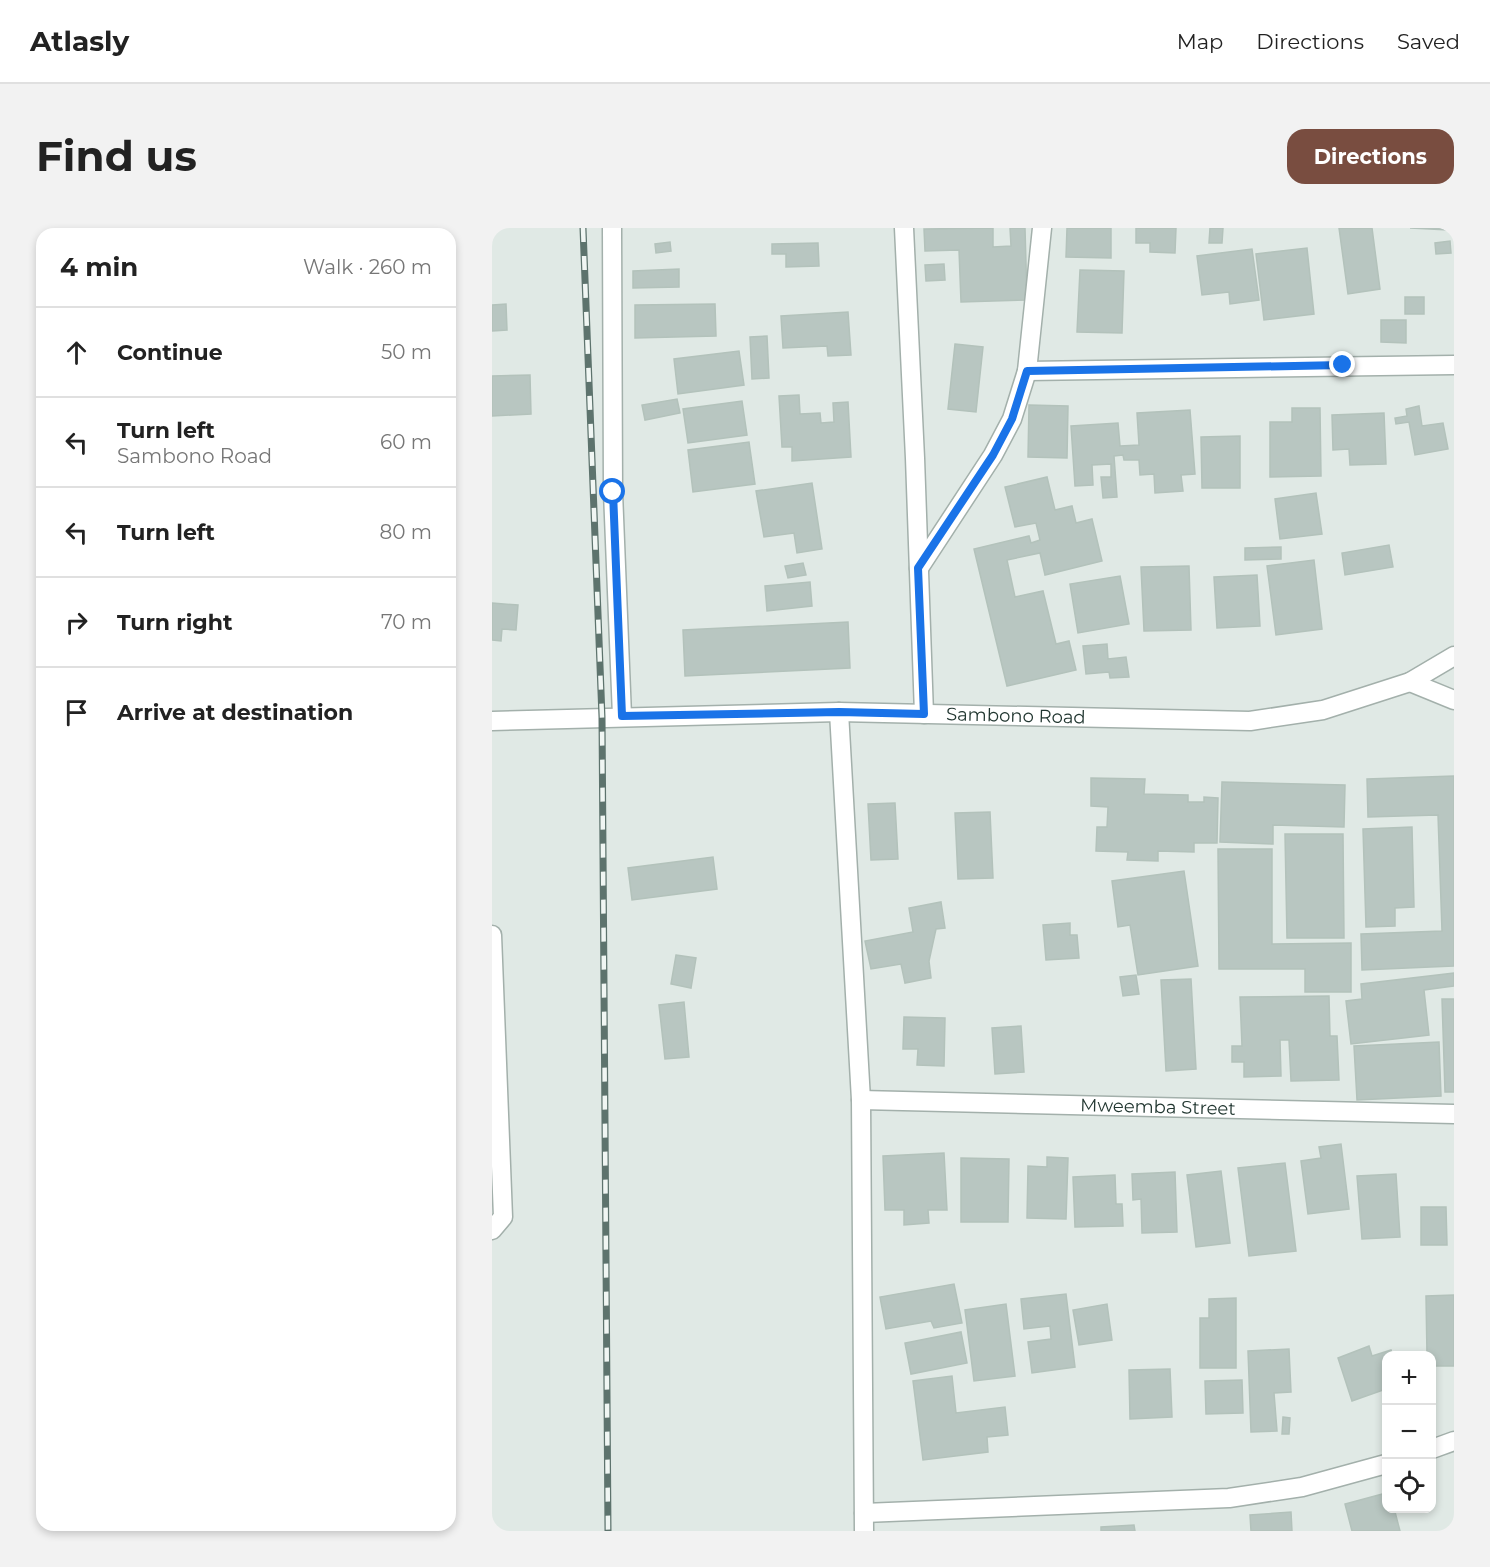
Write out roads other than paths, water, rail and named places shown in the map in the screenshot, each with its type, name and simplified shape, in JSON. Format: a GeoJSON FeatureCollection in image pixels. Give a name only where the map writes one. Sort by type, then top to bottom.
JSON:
{"type":"FeatureCollection","features":[{"type":"Feature","properties":{"kind":"street"},"geometry":{"type":"LineString","coordinates":[[612,228],[613,492],[622,716]]}},
{"type":"Feature","properties":{"kind":"street"},"geometry":{"type":"LineString","coordinates":[[904,228],[924,714]]}},
{"type":"Feature","properties":{"kind":"street"},"geometry":{"type":"LineString","coordinates":[[918,568],[993,455],[1012,419],[1027,371],[1042,228]]}},
{"type":"Feature","properties":{"kind":"street"},"geometry":{"type":"LineString","coordinates":[[1027,371],[1454,365]]}},
{"type":"Feature","properties":{"kind":"street","name":"Sambono Road"},"geometry":{"type":"LineString","coordinates":[[492,721],[839,712],[1250,721],[1323,710],[1410,682],[1454,656]]}},
{"type":"Feature","properties":{"kind":"street"},"geometry":{"type":"LineString","coordinates":[[1410,682],[1454,700]]}},
{"type":"Feature","properties":{"kind":"street"},"geometry":{"type":"LineString","coordinates":[[839,712],[861,1100],[864,1522],[1229,1498],[1302,1487],[1382,1465]]}},
{"type":"Feature","properties":{"kind":"street"},"geometry":{"type":"LineString","coordinates":[[492,935],[493,1010],[503,1217],[492,1230]]}},
{"type":"Feature","properties":{"kind":"street","name":"Mweemba Street"},"geometry":{"type":"LineString","coordinates":[[861,1100],[1454,1114]]}},
{"type":"Feature","properties":{"kind":"street"},"geometry":{"type":"LineString","coordinates":[[1436,1447],[1454,1441]]}},
{"type":"Feature","properties":{"kind":"railway"},"geometry":{"type":"LineString","coordinates":[[583,228],[602,717],[608,1531]]}}]}
